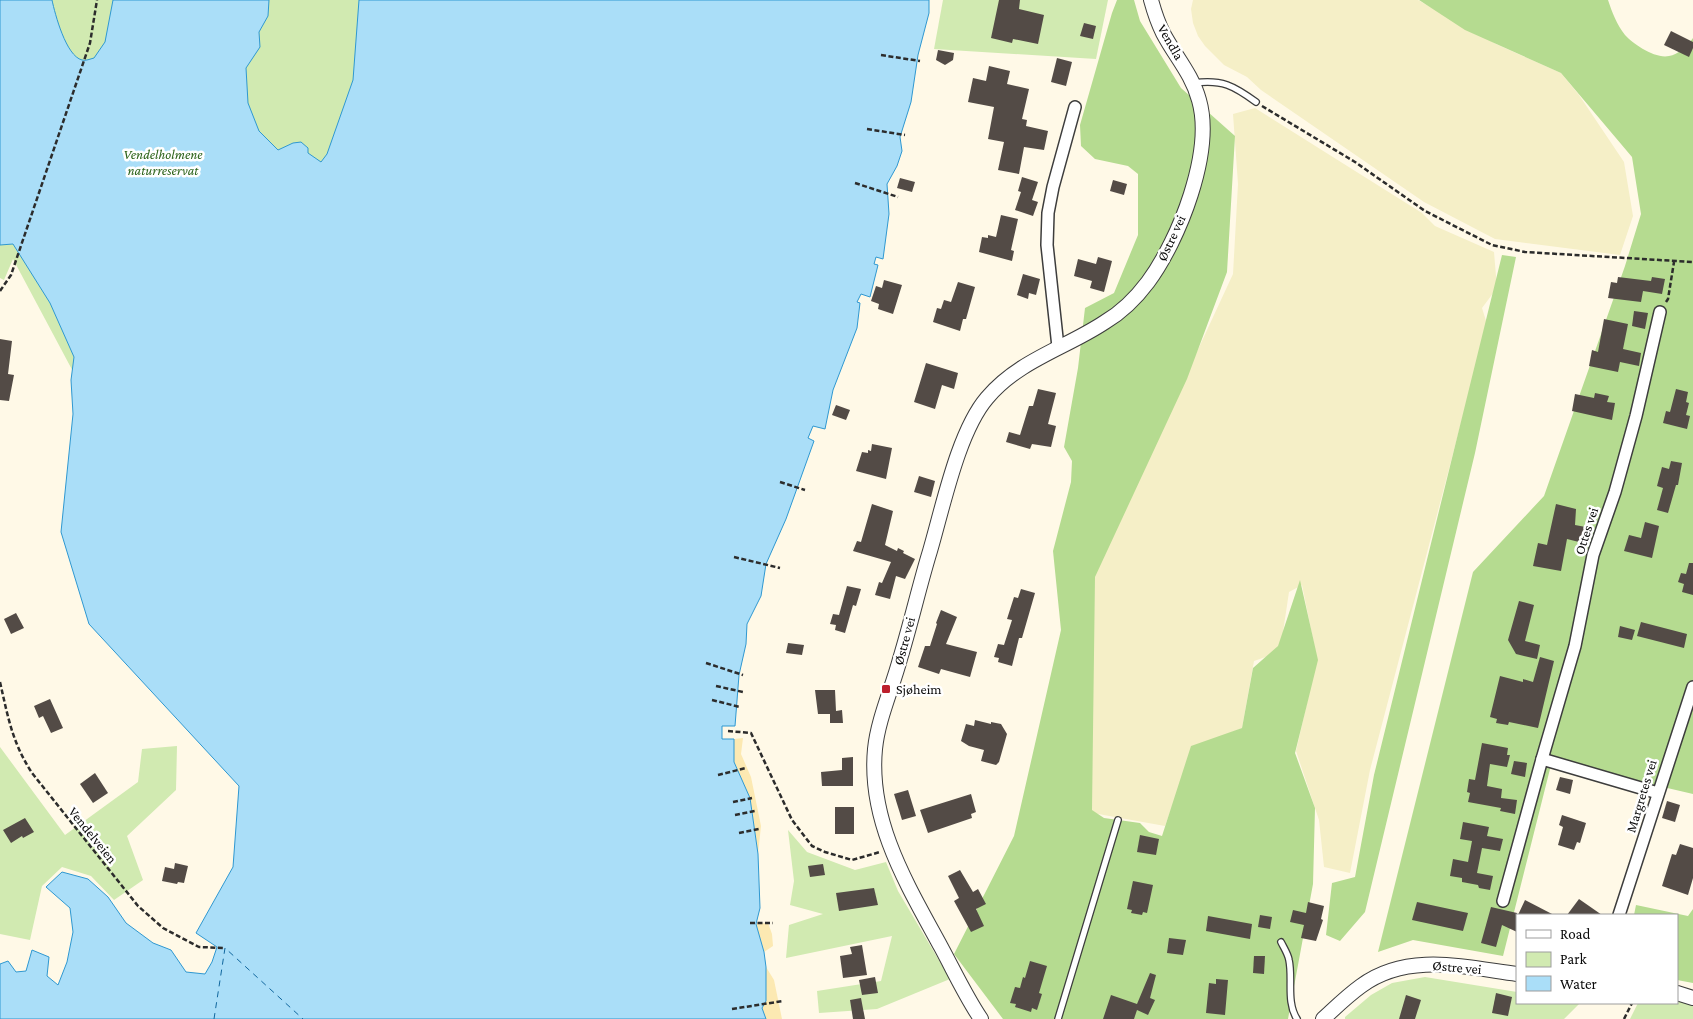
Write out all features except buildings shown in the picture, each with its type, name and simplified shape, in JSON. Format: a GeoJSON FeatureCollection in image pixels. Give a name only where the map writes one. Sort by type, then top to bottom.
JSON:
{"type":"FeatureCollection","features":[{"type":"Feature","properties":{"kind":"street","name":"Vendla"},"geometry":{"type":"LineString","coordinates":[[1151,0],[1162,31],[1194,84]]}},
{"type":"Feature","properties":{"kind":"street","name":"Østre vei"},"geometry":{"type":"LineString","coordinates":[[981,1019],[891,849],[877,799],[875,748],[879,727],[954,468],[970,425],[987,398],[1007,378],[1020,368],[1104,324],[1128,305],[1148,283],[1169,247],[1192,188],[1201,152],[1202,112],[1194,84]]}},
{"type":"Feature","properties":{"kind":"street"},"geometry":{"type":"LineString","coordinates":[[1058,347],[1047,246],[1048,213],[1053,187],[1076,107]]}},
{"type":"Feature","properties":{"kind":"street","name":"Ottes vei"},"geometry":{"type":"LineString","coordinates":[[1503,901],[1575,646],[1593,555],[1615,492],[1636,416],[1660,312]]}},
{"type":"Feature","properties":{"kind":"street","name":"Margretes vei"},"geometry":{"type":"LineString","coordinates":[[1619,914],[1693,687]]}},
{"type":"Feature","properties":{"kind":"street"},"geometry":{"type":"LineString","coordinates":[[1542,759],[1658,793]]}},
{"type":"Feature","properties":{"kind":"street","name":"Østre vei"},"geometry":{"type":"LineString","coordinates":[[1323,1019],[1361,986],[1401,968],[1431,964],[1516,974]]}},
{"type":"Feature","properties":{"kind":"street"},"geometry":{"type":"LineString","coordinates":[[1678,993],[1693,998]]}},
{"type":"Feature","properties":{"kind":"lane"},"geometry":{"type":"LineString","coordinates":[[1194,84],[1204,82],[1224,83],[1236,88],[1256,102]]}},
{"type":"Feature","properties":{"kind":"lane"},"geometry":{"type":"LineString","coordinates":[[1058,1019],[1118,820]]}},
{"type":"Feature","properties":{"kind":"lane"},"geometry":{"type":"LineString","coordinates":[[1281,942],[1289,958],[1291,1001],[1297,1019]]}},
{"type":"Feature","properties":{"kind":"path"},"geometry":{"type":"LineString","coordinates":[[0,291],[10,275],[90,43],[97,0]]}},
{"type":"Feature","properties":{"kind":"path"},"geometry":{"type":"LineString","coordinates":[[881,55],[920,61]]}},
{"type":"Feature","properties":{"kind":"path"},"geometry":{"type":"LineString","coordinates":[[1256,102],[1355,162],[1426,211],[1492,245],[1525,252],[1693,262]]}},
{"type":"Feature","properties":{"kind":"path"},"geometry":{"type":"LineString","coordinates":[[867,129],[906,135]]}},
{"type":"Feature","properties":{"kind":"path"},"geometry":{"type":"LineString","coordinates":[[855,183],[898,197]]}},
{"type":"Feature","properties":{"kind":"path"},"geometry":{"type":"LineString","coordinates":[[1660,312],[1668,298],[1674,262]]}},
{"type":"Feature","properties":{"kind":"path"},"geometry":{"type":"LineString","coordinates":[[780,482],[805,490]]}},
{"type":"Feature","properties":{"kind":"path"},"geometry":{"type":"LineString","coordinates":[[734,557],[780,568]]}},
{"type":"Feature","properties":{"kind":"path"},"geometry":{"type":"LineString","coordinates":[[706,663],[743,675]]}},
{"type":"Feature","properties":{"kind":"path","name":"Vendelveien"},"geometry":{"type":"LineString","coordinates":[[0,682],[11,731],[20,755],[59,808],[138,906],[163,928],[199,947],[225,948]]}},
{"type":"Feature","properties":{"kind":"path"},"geometry":{"type":"LineString","coordinates":[[716,686],[742,692]]}},
{"type":"Feature","properties":{"kind":"path"},"geometry":{"type":"LineString","coordinates":[[712,700],[740,707]]}},
{"type":"Feature","properties":{"kind":"path"},"geometry":{"type":"LineString","coordinates":[[728,731],[751,733],[792,820],[812,846],[852,860],[891,849]]}},
{"type":"Feature","properties":{"kind":"path"},"geometry":{"type":"LineString","coordinates":[[718,775],[746,768]]}},
{"type":"Feature","properties":{"kind":"path"},"geometry":{"type":"LineString","coordinates":[[733,802],[752,798]]}},
{"type":"Feature","properties":{"kind":"path"},"geometry":{"type":"LineString","coordinates":[[735,815],[755,811]]}},
{"type":"Feature","properties":{"kind":"path"},"geometry":{"type":"LineString","coordinates":[[739,833],[759,829]]}},
{"type":"Feature","properties":{"kind":"path"},"geometry":{"type":"LineString","coordinates":[[750,923],[773,923]]}},
{"type":"Feature","properties":{"kind":"path"},"geometry":{"type":"LineString","coordinates":[[732,1009],[784,1001]]}},
{"type":"Feature","properties":{"kind":"path"},"geometry":{"type":"LineString","coordinates":[[1624,1019],[1632,1004]]}},
{"type":"Feature","properties":{"kind":"shaded area"},"geometry":{"type":"Polygon","coordinates":[[[1193,0],[1418,0],[1496,44],[1561,73],[1579,95],[1624,162],[1633,216],[1620,255],[1495,239],[1424,202],[1261,90],[1247,77],[1224,65],[1198,36],[1193,23],[1191,9],[1193,0]]]}},
{"type":"Feature","properties":{"kind":"shaded area"},"geometry":{"type":"Polygon","coordinates":[[[1255,108],[1422,213],[1435,226],[1494,252],[1497,288],[1482,308],[1487,324],[1370,770],[1350,873],[1324,867],[1319,820],[1296,751],[1317,659],[1302,585],[1289,592],[1280,652],[1254,661],[1242,728],[1193,748],[1165,826],[1076,810],[1093,576],[1233,274],[1238,184],[1233,114],[1255,108]]]}},
{"type":"Feature","properties":{"kind":"green space","name":"Vendelholmene naturreservat"},"geometry":{"type":"Polygon","coordinates":[[[0,0],[392,0],[308,248],[77,379],[13,259],[4,280],[0,278],[0,0]]]}},
{"type":"Feature","properties":{"kind":"green space"},"geometry":{"type":"Polygon","coordinates":[[[943,0],[1108,0],[1096,59],[934,49],[943,0]]]}},
{"type":"Feature","properties":{"kind":"green space"},"geometry":{"type":"Polygon","coordinates":[[[1117,0],[1134,0],[1140,21],[1181,88],[1235,136],[1227,272],[1187,379],[1095,577],[1092,810],[1104,818],[1140,823],[1149,832],[1162,836],[1191,746],[1242,728],[1253,668],[1278,646],[1300,580],[1318,660],[1295,753],[1315,808],[1313,884],[1288,1019],[1003,1019],[954,954],[1014,836],[1061,630],[1053,551],[1071,482],[1072,461],[1064,447],[1078,368],[1085,308],[1114,293],[1138,235],[1138,174],[1128,166],[1095,159],[1081,146],[1080,125],[1117,0]]]}},
{"type":"Feature","properties":{"kind":"green space"},"geometry":{"type":"Polygon","coordinates":[[[1419,0],[1608,0],[1615,18],[1625,35],[1633,43],[1651,53],[1663,56],[1676,54],[1693,38],[1693,794],[1552,761],[1503,956],[1413,940],[1378,952],[1473,572],[1544,496],[1625,266],[1641,214],[1632,157],[1561,73],[1465,30],[1419,0]]]}},
{"type":"Feature","properties":{"kind":"green space"},"geometry":{"type":"Polygon","coordinates":[[[1502,255],[1516,257],[1475,453],[1365,912],[1340,941],[1326,935],[1332,883],[1355,877],[1374,775],[1502,255]]]}},
{"type":"Feature","properties":{"kind":"green space"},"geometry":{"type":"Polygon","coordinates":[[[177,746],[176,790],[127,836],[143,880],[114,900],[91,876],[62,867],[42,886],[30,940],[0,934],[0,747],[65,835],[138,782],[142,749],[177,746]]]}},
{"type":"Feature","properties":{"kind":"green space"},"geometry":{"type":"Polygon","coordinates":[[[788,830],[807,852],[855,870],[886,862],[898,891],[950,979],[877,1009],[819,1013],[817,991],[881,981],[892,936],[786,958],[789,925],[823,914],[790,905],[794,881],[788,830]]]}},
{"type":"Feature","properties":{"kind":"green space"},"geometry":{"type":"Polygon","coordinates":[[[1636,905],[1688,916],[1693,909],[1693,983],[1678,980],[1678,914],[1634,914],[1636,905]]]}},
{"type":"Feature","properties":{"kind":"green space"},"geometry":{"type":"Polygon","coordinates":[[[1425,977],[1516,992],[1516,1004],[1579,1004],[1564,1019],[1345,1019],[1371,995],[1392,983],[1425,977]]]}},
{"type":"Feature","properties":{"kind":"green space"},"geometry":{"type":"Polygon","coordinates":[[[1678,999],[1693,1005],[1693,1019],[1630,1019],[1638,1004],[1678,1004],[1678,999]]]}},
{"type":"Feature","properties":{"kind":"sand"},"geometry":{"type":"Polygon","coordinates":[[[743,738],[741,754],[751,777],[761,826],[758,854],[750,798],[734,762],[734,739],[743,738]]]}},
{"type":"Feature","properties":{"kind":"sand"},"geometry":{"type":"Polygon","coordinates":[[[768,923],[772,934],[773,946],[764,952],[756,924],[768,923]]]}},
{"type":"Feature","properties":{"kind":"sand"},"geometry":{"type":"Polygon","coordinates":[[[766,967],[774,980],[782,1019],[766,1019],[762,1008],[766,1001],[766,967]]]}},
{"type":"Feature","properties":{"kind":"water"},"geometry":{"type":"Polygon","coordinates":[[[0,0],[52,0],[66,43],[76,57],[85,60],[94,58],[105,42],[113,0],[269,0],[268,16],[259,32],[260,47],[246,68],[248,103],[259,131],[278,150],[293,143],[301,142],[308,148],[308,153],[321,162],[327,154],[353,80],[359,0],[929,0],[929,13],[918,55],[911,102],[900,137],[902,151],[897,166],[887,184],[889,214],[883,259],[876,257],[874,264],[878,265],[870,297],[861,294],[857,302],[860,303],[857,328],[833,390],[825,429],[813,426],[808,438],[814,441],[786,519],[766,564],[761,596],[747,624],[746,644],[739,675],[735,726],[722,726],[722,739],[734,739],[734,762],[750,798],[758,854],[760,908],[756,924],[766,967],[766,1001],[762,1008],[766,1019],[0,1019],[0,964],[8,961],[16,972],[26,971],[32,950],[49,957],[47,976],[58,985],[67,962],[73,932],[70,908],[46,887],[62,872],[88,879],[108,897],[126,923],[153,943],[171,950],[186,972],[205,974],[212,962],[217,947],[196,933],[233,867],[239,786],[89,624],[61,532],[73,414],[71,380],[74,357],[50,303],[13,244],[0,245],[0,0]]]}},
{"type":"Feature","properties":{"kind":"ferry route"},"geometry":{"type":"LineString","coordinates":[[214,1019],[225,948],[303,1019]]}},
{"type":"Feature","properties":{"kind":"place","name":"Sjøheim"},"geometry":{"type":"Point","coordinates":[886,689]}}]}
